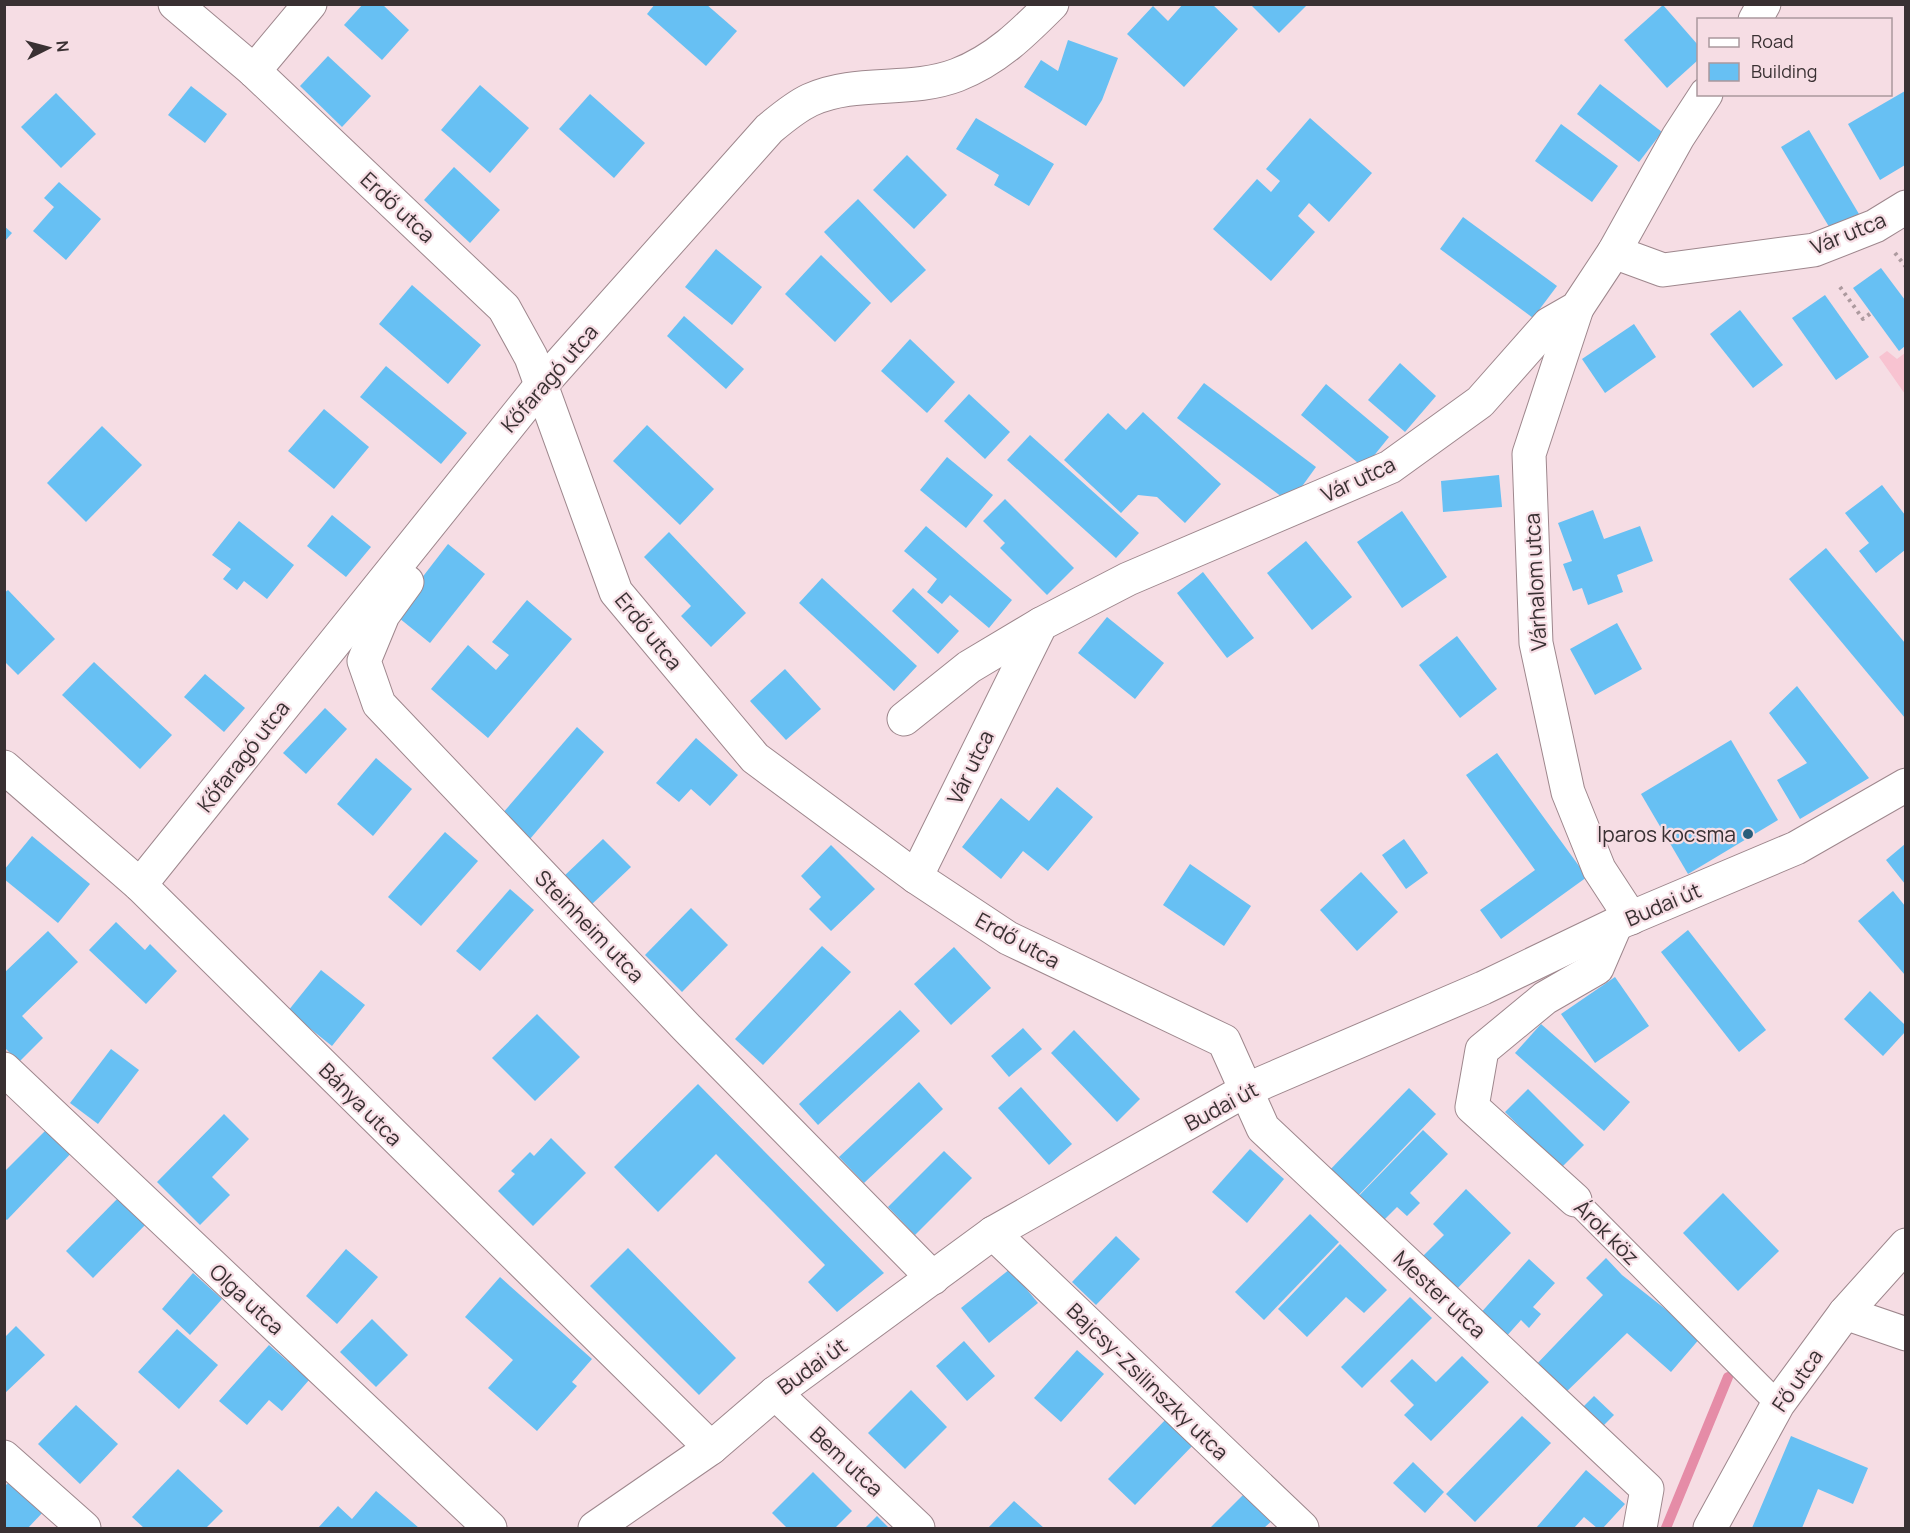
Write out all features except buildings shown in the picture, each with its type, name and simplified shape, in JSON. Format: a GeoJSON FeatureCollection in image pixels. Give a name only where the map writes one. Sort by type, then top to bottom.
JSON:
{"type":"FeatureCollection","features":[{"type":"Feature","properties":{"kind":"street","name":"Erdő utca"},"geometry":{"type":"LineString","coordinates":[[175,4],[254,71],[497,299],[520,334],[542,384],[616,592],[755,758],[916,877],[1008,938],[1224,1041],[1248,1089]]}},
{"type":"Feature","properties":{"kind":"street"},"geometry":{"type":"LineString","coordinates":[[254,71],[310,4]]}},
{"type":"Feature","properties":{"kind":"street","name":"Kőfaragó utca"},"geometry":{"type":"LineString","coordinates":[[140,885],[418,534],[542,384],[777,122],[807,101],[834,92],[923,83],[957,75],[1002,52],[1052,4]]}},
{"type":"Feature","properties":{"kind":"street"},"geometry":{"type":"LineString","coordinates":[[1756,18],[1764,4]]}},
{"type":"Feature","properties":{"kind":"street","name":"Vár utca"},"geometry":{"type":"LineString","coordinates":[[904,719],[969,667],[1041,624],[1128,579],[1390,467],[1480,402],[1549,324],[1577,308],[1614,252],[1678,137],[1705,96]]}},
{"type":"Feature","properties":{"kind":"street","name":"Vár utca"},"geometry":{"type":"LineString","coordinates":[[1614,252],[1663,270],[1814,250],[1875,226],[1905,207]]}},
{"type":"Feature","properties":{"kind":"street","name":"Várhalom utca"},"geometry":{"type":"LineString","coordinates":[[1577,308],[1529,454],[1536,643],[1568,792],[1623,921]]}},
{"type":"Feature","properties":{"kind":"street","name":"Steinheim utca"},"geometry":{"type":"LineString","coordinates":[[418,534],[414,572],[383,615],[364,661],[379,704],[687,1028],[933,1278]]}},
{"type":"Feature","properties":{"kind":"street","name":"Vár utca"},"geometry":{"type":"LineString","coordinates":[[916,877],[1041,624]]}},
{"type":"Feature","properties":{"kind":"street","name":"Bánya utca"},"geometry":{"type":"LineString","coordinates":[[4,767],[140,885],[711,1448]]}},
{"type":"Feature","properties":{"kind":"street","name":"Budai út"},"geometry":{"type":"LineString","coordinates":[[595,1528],[711,1448],[775,1393],[993,1233],[1248,1089],[1483,988],[1623,921],[1796,848],[1905,785]]}},
{"type":"Feature","properties":{"kind":"street","name":"Árok köz"},"geometry":{"type":"LineString","coordinates":[[1623,921],[1596,968],[1545,998],[1482,1050],[1472,1107],[1575,1200],[1778,1404]]}},
{"type":"Feature","properties":{"kind":"street","name":"Olga utca"},"geometry":{"type":"LineString","coordinates":[[4,1069],[490,1528]]}},
{"type":"Feature","properties":{"kind":"street","name":"Mester utca"},"geometry":{"type":"LineString","coordinates":[[1248,1089],[1263,1128],[1647,1489],[1640,1528]]}},
{"type":"Feature","properties":{"kind":"street","name":"Bajcsy-Zsilinszky utca"},"geometry":{"type":"LineString","coordinates":[[993,1233],[1302,1528]]}},
{"type":"Feature","properties":{"kind":"street","name":"Fő utca"},"geometry":{"type":"LineString","coordinates":[[1710,1528],[1778,1404],[1845,1313],[1905,1245]]}},
{"type":"Feature","properties":{"kind":"street"},"geometry":{"type":"LineString","coordinates":[[1845,1313],[1905,1334]]}},
{"type":"Feature","properties":{"kind":"street","name":"Bem utca"},"geometry":{"type":"LineString","coordinates":[[775,1393],[918,1528]]}},
{"type":"Feature","properties":{"kind":"street"},"geometry":{"type":"LineString","coordinates":[[4,1457],[84,1528]]}},
{"type":"Feature","properties":{"kind":"path"},"geometry":{"type":"LineString","coordinates":[[1840,287],[1863,320],[1871,313]]}},
{"type":"Feature","properties":{"kind":"shaded area"},"geometry":{"type":"Polygon","coordinates":[[[1887,351],[1897,359],[1905,353],[1905,394],[1879,357],[1887,351]]]}},
{"type":"Feature","properties":{"kind":"waterway"},"geometry":{"type":"LineString","coordinates":[[1666,1528],[1728,1377]]}},
{"type":"Feature","properties":{"kind":"place","name":"Iparos kocsma"},"geometry":{"type":"Point","coordinates":[1748,834]}}]}
